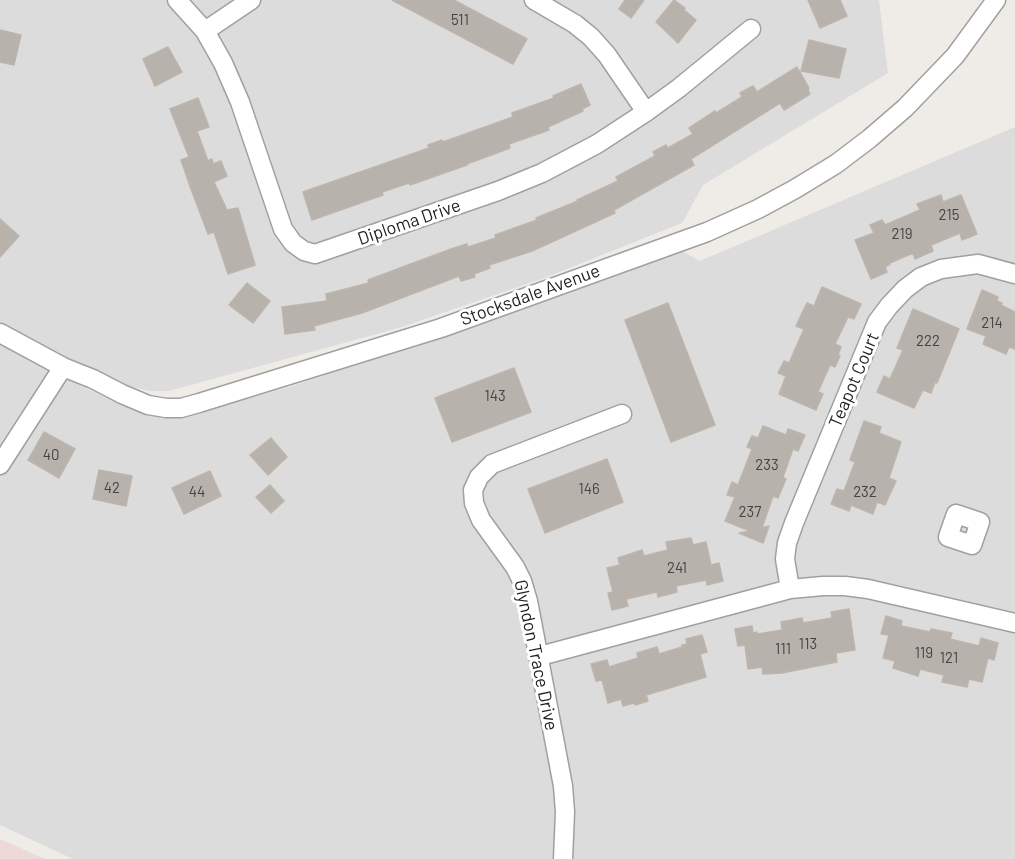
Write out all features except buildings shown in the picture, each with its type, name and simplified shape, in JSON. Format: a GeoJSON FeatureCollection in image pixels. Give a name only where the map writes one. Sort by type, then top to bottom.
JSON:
{"type":"FeatureCollection","features":[{"type":"Feature","properties":{"kind":"street","name":"Diploma Drive"},"geometry":{"type":"LineString","coordinates":[[177,0],[205,31],[223,63],[240,102],[283,229],[292,243],[304,251],[315,254],[498,192],[542,173],[597,144],[646,112],[751,29]]}},
{"type":"Feature","properties":{"kind":"street"},"geometry":{"type":"LineString","coordinates":[[205,31],[250,0]]}},
{"type":"Feature","properties":{"kind":"street"},"geometry":{"type":"LineString","coordinates":[[534,0],[575,24],[591,38],[607,55],[646,112]]}},
{"type":"Feature","properties":{"kind":"street","name":"Stocksdale Avenue"},"geometry":{"type":"LineString","coordinates":[[0,333],[63,367],[93,378],[148,405],[181,408],[441,328],[707,231],[758,209],[795,189],[836,164],[869,139],[933,80],[978,27],[996,0]]}},
{"type":"Feature","properties":{"kind":"street","name":"Teapot Court"},"geometry":{"type":"LineString","coordinates":[[790,589],[785,559],[787,543],[878,322],[889,306],[905,289],[921,277],[941,269],[978,264],[1015,274]]}},
{"type":"Feature","properties":{"kind":"street"},"geometry":{"type":"LineString","coordinates":[[0,465],[63,367]]}},
{"type":"Feature","properties":{"kind":"street","name":"Glyndon Trace Drive"},"geometry":{"type":"LineString","coordinates":[[563,859],[565,812],[563,786],[540,656],[522,581],[515,567],[481,520],[474,503],[473,489],[479,477],[492,464],[622,414]]}},
{"type":"Feature","properties":{"kind":"street"},"geometry":{"type":"LineString","coordinates":[[540,656],[790,589],[845,586],[1015,623]]}},
{"type":"Feature","properties":{"kind":"shaded area"},"geometry":{"type":"Polygon","coordinates":[[[0,0],[879,0],[888,73],[703,185],[682,223],[547,277],[402,327],[169,391],[150,391],[129,386],[69,361],[0,324],[0,0]]]}},
{"type":"Feature","properties":{"kind":"shaded area"},"geometry":{"type":"Polygon","coordinates":[[[1015,127],[1015,859],[73,859],[0,825],[0,343],[52,372],[121,405],[148,415],[182,417],[290,387],[680,250],[700,261],[1015,127]]]}},
{"type":"Feature","properties":{"kind":"shaded area"},"geometry":{"type":"Polygon","coordinates":[[[0,839],[45,859],[0,859],[0,839]]]}}]}
